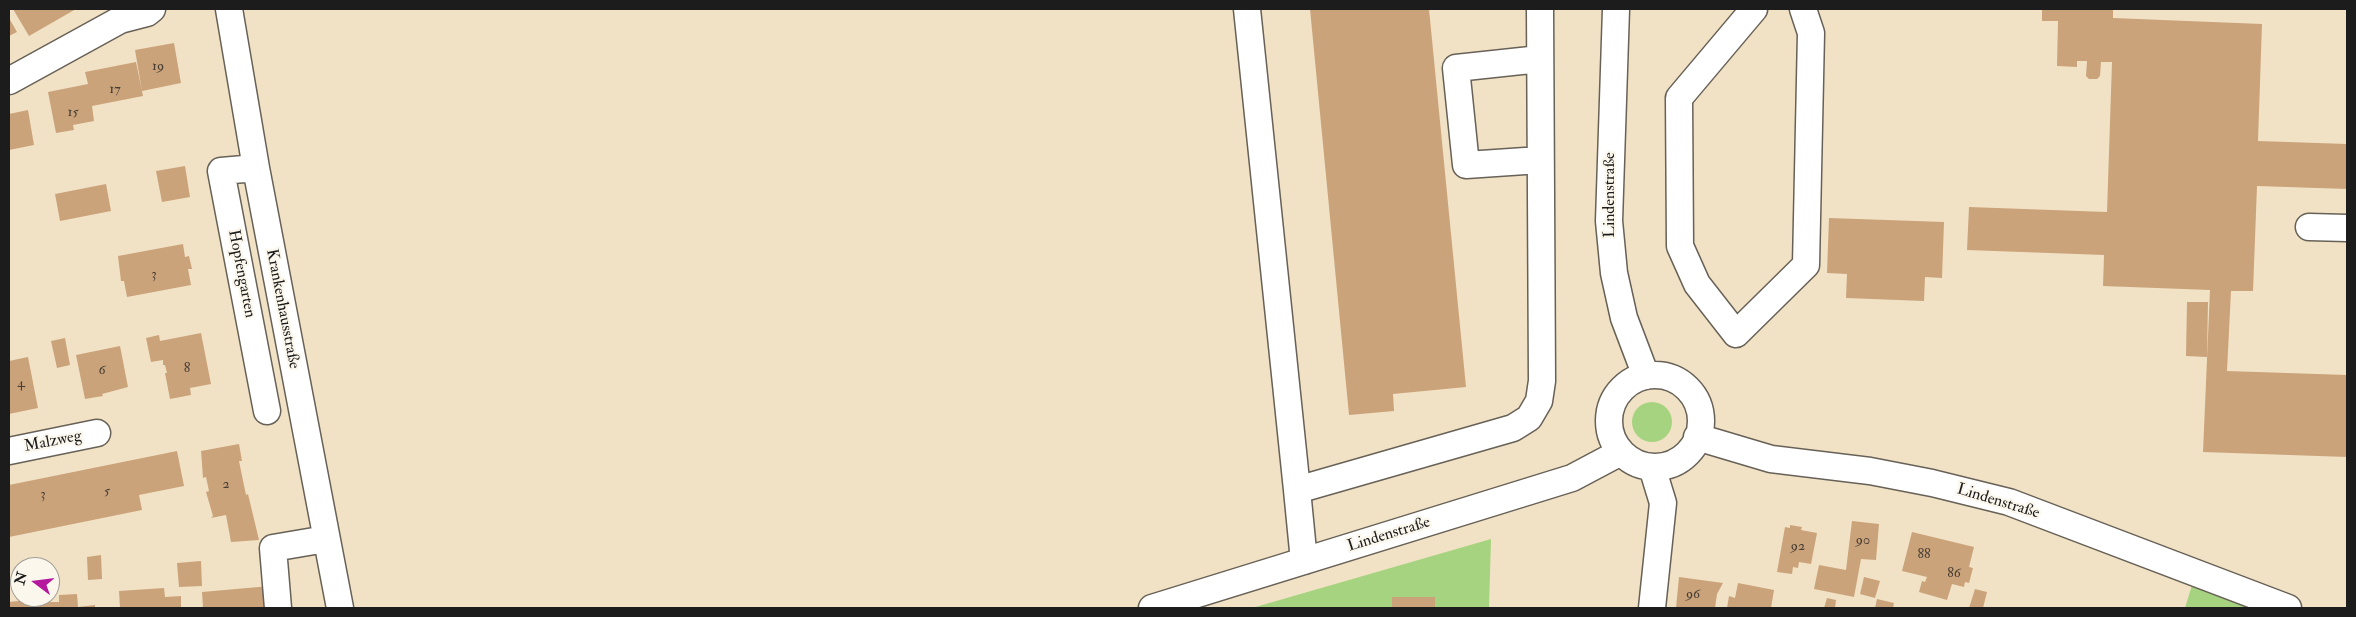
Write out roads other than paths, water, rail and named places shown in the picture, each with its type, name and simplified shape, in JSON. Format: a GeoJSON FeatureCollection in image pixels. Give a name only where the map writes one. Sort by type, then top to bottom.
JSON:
{"type":"FeatureCollection","features":[{"type":"Feature","properties":{"kind":"street"},"geometry":{"type":"LineString","coordinates":[[9,81],[120,20],[147,13],[152,9]]}},
{"type":"Feature","properties":{"kind":"street","name":"Krankenhausstraße"},"geometry":{"type":"LineString","coordinates":[[229,9],[237,44],[256,168],[340,608]]}},
{"type":"Feature","properties":{"kind":"street"},"geometry":{"type":"LineString","coordinates":[[1246,9],[1304,561]]}},
{"type":"Feature","properties":{"kind":"street"},"geometry":{"type":"LineString","coordinates":[[1296,490],[1513,428],[1529,418],[1539,401],[1542,381],[1540,9]]}},
{"type":"Feature","properties":{"kind":"street","name":"Lindenstraße"},"geometry":{"type":"LineString","coordinates":[[1616,9],[1609,221],[1614,273],[1624,318],[1646,376]]}},
{"type":"Feature","properties":{"kind":"street"},"geometry":{"type":"LineString","coordinates":[[1754,9],[1679,98],[1680,246],[1697,284],[1736,334],[1806,265],[1811,33],[1802,9]]}},
{"type":"Feature","properties":{"kind":"street"},"geometry":{"type":"LineString","coordinates":[[1540,60],[1456,68],[1466,165],[1540,160]]}},
{"type":"Feature","properties":{"kind":"street","name":"Hopfengarten"},"geometry":{"type":"LineString","coordinates":[[256,168],[221,171],[267,410]]}},
{"type":"Feature","properties":{"kind":"street"},"geometry":{"type":"LineString","coordinates":[[2309,227],[2347,228]]}},
{"type":"Feature","properties":{"kind":"street"},"geometry":{"type":"LineString","coordinates":[[1658,375],[1670,378],[1690,391],[1700,414],[1697,437],[1684,456],[1663,466],[1652,467],[1635,462],[1621,452],[1611,434],[1609,424],[1611,408],[1618,393],[1626,385],[1646,376],[1658,375]]}},
{"type":"Feature","properties":{"kind":"street","name":"Malzweg"},"geometry":{"type":"LineString","coordinates":[[9,451],[97,433]]}},
{"type":"Feature","properties":{"kind":"street","name":"Lindenstraße"},"geometry":{"type":"LineString","coordinates":[[1697,437],[1771,459],[1932,482],[2010,502],[2288,608]]}},
{"type":"Feature","properties":{"kind":"street","name":"Lindenstraße"},"geometry":{"type":"LineString","coordinates":[[1152,608],[1572,478],[1621,452]]}},
{"type":"Feature","properties":{"kind":"street"},"geometry":{"type":"LineString","coordinates":[[1652,467],[1663,503],[1652,608]]}},
{"type":"Feature","properties":{"kind":"street"},"geometry":{"type":"LineString","coordinates":[[278,608],[273,548],[326,538]]}}]}
